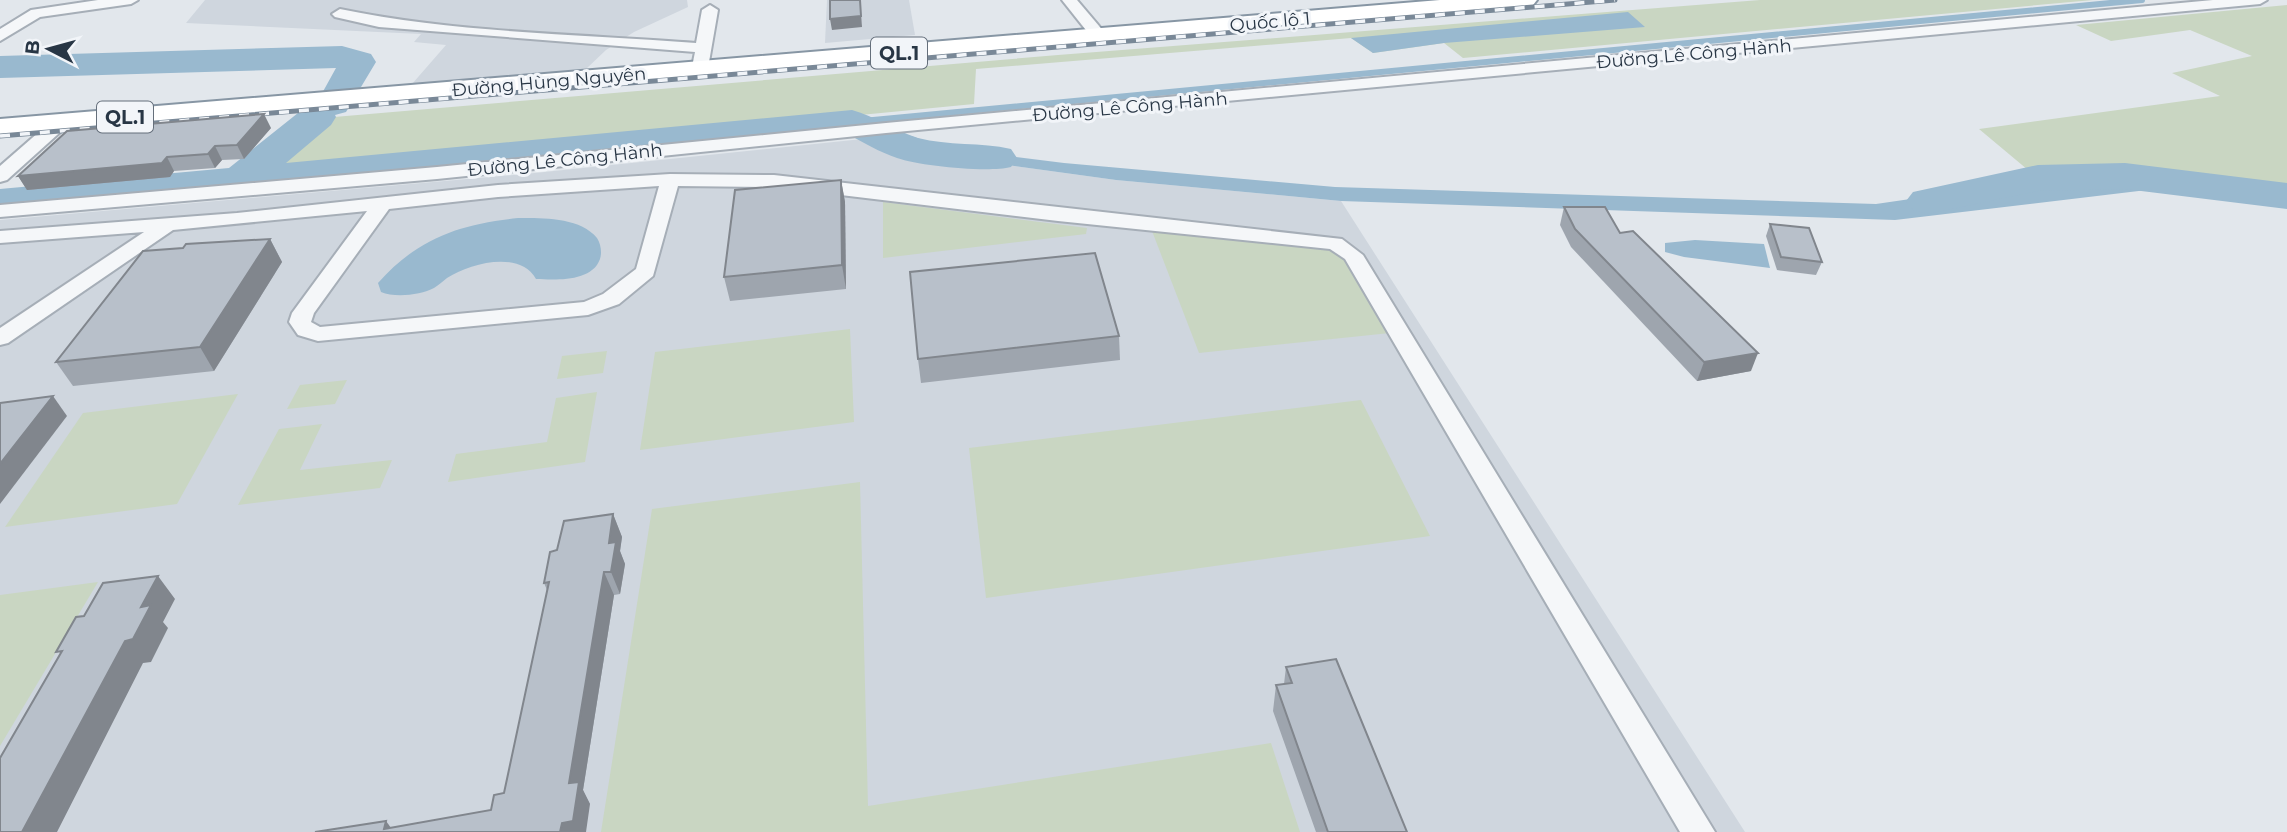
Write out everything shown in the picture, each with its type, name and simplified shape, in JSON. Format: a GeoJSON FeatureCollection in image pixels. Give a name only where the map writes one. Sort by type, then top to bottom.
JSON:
{"type":"FeatureCollection","features":[{"type":"Feature","properties":{"kind":"highway","name":"Quốc lộ 1"},"geometry":{"type":"LineString","coordinates":[[1099,36],[1525,0]]}},
{"type":"Feature","properties":{"kind":"highway","name":"Đường Hùng Nguyên"},"geometry":{"type":"LineString","coordinates":[[0,127],[418,93],[702,59],[1099,36]]}},
{"type":"Feature","properties":{"kind":"street"},"geometry":{"type":"LineString","coordinates":[[0,36],[36,13],[124,0]]}},
{"type":"Feature","properties":{"kind":"street"},"geometry":{"type":"LineString","coordinates":[[1069,0],[1099,36]]}},
{"type":"Feature","properties":{"kind":"street","name":"Đường Lê Công Hành"},"geometry":{"type":"LineString","coordinates":[[0,211],[507,166],[886,128],[1168,104],[2260,0]]}},
{"type":"Feature","properties":{"kind":"street"},"geometry":{"type":"LineString","coordinates":[[340,14],[379,22],[702,59],[710,10]]}},
{"type":"Feature","properties":{"kind":"street"},"geometry":{"type":"LineString","coordinates":[[0,176],[61,122]]}},
{"type":"Feature","properties":{"kind":"street"},"geometry":{"type":"LineString","coordinates":[[498,191],[507,166]]}},
{"type":"Feature","properties":{"kind":"street"},"geometry":{"type":"LineString","coordinates":[[383,203],[303,313],[300,322],[306,330],[318,334],[588,308],[618,293],[646,272],[670,180]]}},
{"type":"Feature","properties":{"kind":"street"},"geometry":{"type":"LineString","coordinates":[[0,237],[169,225],[498,191],[670,180],[774,181],[1058,215],[1317,240],[1344,247],[1353,255],[1698,832]]}},
{"type":"Feature","properties":{"kind":"street"},"geometry":{"type":"LineString","coordinates":[[0,338],[169,225]]}},
{"type":"Feature","properties":{"kind":"shaded area"},"geometry":{"type":"Polygon","coordinates":[[[205,0],[687,0],[688,7],[634,32],[606,50],[586,69],[412,84],[446,45],[414,42],[421,34],[186,23],[205,0]]]}},
{"type":"Feature","properties":{"kind":"shaded area"},"geometry":{"type":"Polygon","coordinates":[[[827,0],[909,0],[915,35],[825,43],[827,0]]]}},
{"type":"Feature","properties":{"kind":"shaded area"},"geometry":{"type":"Polygon","coordinates":[[[891,136],[935,155],[1116,180],[1341,201],[1745,832],[0,832],[0,220],[525,174],[891,136]]]}},
{"type":"Feature","properties":{"kind":"green space"},"geometry":{"type":"Polygon","coordinates":[[[1760,0],[2093,0],[1463,58],[1444,43],[1373,53],[1351,38],[976,69],[974,104],[264,173],[299,120],[1058,55],[1760,0]]]}},
{"type":"Feature","properties":{"kind":"green space"},"geometry":{"type":"Polygon","coordinates":[[[2287,5],[2287,193],[2232,184],[2151,176],[2040,180],[1979,129],[2220,96],[2172,73],[2252,56],[2190,30],[2111,41],[2076,25],[2287,5]]]}},
{"type":"Feature","properties":{"kind":"green space"},"geometry":{"type":"Polygon","coordinates":[[[883,202],[1087,228],[1086,234],[883,258],[883,202]]]}},
{"type":"Feature","properties":{"kind":"green space"},"geometry":{"type":"Polygon","coordinates":[[[1152,231],[1327,247],[1345,253],[1390,333],[1199,353],[1152,231]]]}},
{"type":"Feature","properties":{"kind":"green space"},"geometry":{"type":"Polygon","coordinates":[[[850,329],[854,422],[640,450],[655,352],[850,329]]]}},
{"type":"Feature","properties":{"kind":"green space"},"geometry":{"type":"Polygon","coordinates":[[[607,351],[603,373],[557,379],[562,356],[607,351]]]}},
{"type":"Feature","properties":{"kind":"green space"},"geometry":{"type":"Polygon","coordinates":[[[347,380],[335,404],[287,409],[300,385],[347,380]]]}},
{"type":"Feature","properties":{"kind":"green space"},"geometry":{"type":"Polygon","coordinates":[[[597,392],[585,462],[448,482],[456,454],[547,442],[556,398],[597,392]]]}},
{"type":"Feature","properties":{"kind":"green space"},"geometry":{"type":"Polygon","coordinates":[[[238,394],[177,504],[5,527],[83,413],[238,394]]]}},
{"type":"Feature","properties":{"kind":"green space"},"geometry":{"type":"Polygon","coordinates":[[[1361,400],[1430,536],[986,598],[969,448],[1361,400]]]}},
{"type":"Feature","properties":{"kind":"green space"},"geometry":{"type":"Polygon","coordinates":[[[322,424],[300,470],[392,460],[380,488],[238,505],[279,429],[322,424]]]}},
{"type":"Feature","properties":{"kind":"green space"},"geometry":{"type":"Polygon","coordinates":[[[860,482],[868,806],[1271,743],[1300,832],[601,832],[652,509],[860,482]]]}},
{"type":"Feature","properties":{"kind":"green space"},"geometry":{"type":"Polygon","coordinates":[[[98,582],[0,746],[0,595],[98,582]]]}},
{"type":"Feature","properties":{"kind":"water"},"geometry":{"type":"Polygon","coordinates":[[[1628,12],[1645,27],[1444,43],[1373,53],[1351,38],[1628,12]]]}},
{"type":"Feature","properties":{"kind":"water"},"geometry":{"type":"Polygon","coordinates":[[[908,135],[950,149],[1064,163],[1335,187],[1876,204],[2040,180],[2151,176],[2232,184],[2287,193],[2287,204],[2190,192],[2147,190],[1895,220],[1341,201],[1116,180],[935,155],[891,136],[908,135]]]}},
{"type":"Feature","properties":{"kind":"water"},"geometry":{"type":"Polygon","coordinates":[[[518,218],[560,220],[590,231],[601,248],[596,267],[582,276],[553,280],[536,279],[529,270],[519,264],[494,262],[468,268],[422,292],[400,295],[381,292],[378,283],[425,244],[459,229],[518,218]]]}},
{"type":"Feature","properties":{"kind":"water"},"geometry":{"type":"Polygon","coordinates":[[[1695,240],[1764,244],[1770,268],[1665,252],[1665,243],[1695,240]]]}},
{"type":"Feature","properties":{"kind":"building"},"geometry":{"type":"Polygon","coordinates":[[[830,0],[860,0],[861,16],[830,19],[830,0]]]}},
{"type":"Feature","properties":{"kind":"building"},"geometry":{"type":"Polygon","coordinates":[[[264,114],[237,145],[215,146],[208,154],[167,157],[162,163],[18,176],[67,131],[264,114]]]}},
{"type":"Feature","properties":{"kind":"building"},"geometry":{"type":"Polygon","coordinates":[[[841,180],[842,265],[724,277],[735,190],[841,180]]]}},
{"type":"Feature","properties":{"kind":"building"},"geometry":{"type":"Polygon","coordinates":[[[1564,207],[1605,207],[1620,233],[1633,231],[1758,353],[1704,362],[1575,229],[1564,207]]]}},
{"type":"Feature","properties":{"kind":"building"},"geometry":{"type":"Polygon","coordinates":[[[1770,224],[1809,228],[1822,262],[1781,257],[1770,224]]]}},
{"type":"Feature","properties":{"kind":"building"},"geometry":{"type":"Polygon","coordinates":[[[270,239],[200,347],[56,362],[143,251],[183,248],[186,244],[270,239]]]}},
{"type":"Feature","properties":{"kind":"building"},"geometry":{"type":"Polygon","coordinates":[[[1095,253],[1119,336],[918,359],[910,272],[1095,253]]]}},
{"type":"Feature","properties":{"kind":"building"},"geometry":{"type":"Polygon","coordinates":[[[53,396],[0,464],[0,403],[53,396]]]}},
{"type":"Feature","properties":{"kind":"building"},"geometry":{"type":"Polygon","coordinates":[[[613,514],[609,543],[616,542],[611,572],[604,572],[569,783],[579,782],[573,821],[562,823],[560,832],[315,832],[386,821],[384,829],[491,810],[494,795],[504,793],[549,582],[544,583],[550,552],[557,550],[564,521],[613,514]]]}},
{"type":"Feature","properties":{"kind":"building"},"geometry":{"type":"Polygon","coordinates":[[[158,576],[141,607],[151,605],[133,639],[125,641],[22,832],[0,832],[0,758],[62,651],[56,652],[76,617],[84,616],[103,583],[158,576]]]}},
{"type":"Feature","properties":{"kind":"building"},"geometry":{"type":"Polygon","coordinates":[[[1336,659],[1407,832],[1328,832],[1276,685],[1292,683],[1286,667],[1336,659]]]}},
{"type":"Feature","properties":{"kind":"waterway"},"geometry":{"type":"LineString","coordinates":[[852,122],[2142,0]]}},
{"type":"Feature","properties":{"kind":"waterway"},"geometry":{"type":"LineString","coordinates":[[0,67],[342,57],[358,62],[333,104]]}},
{"type":"Feature","properties":{"kind":"waterway"},"geometry":{"type":"LineString","coordinates":[[241,179],[317,117]]}},
{"type":"Feature","properties":{"kind":"waterway"},"geometry":{"type":"LineString","coordinates":[[241,179],[852,122],[910,149],[997,158]]}},
{"type":"Feature","properties":{"kind":"waterway"},"geometry":{"type":"LineString","coordinates":[[1928,201],[2038,178],[2125,176],[2287,196]]}},
{"type":"Feature","properties":{"kind":"waterway"},"geometry":{"type":"LineString","coordinates":[[0,202],[241,179]]}},
{"type":"Feature","properties":{"kind":"railway"},"geometry":{"type":"LineString","coordinates":[[0,136],[1615,0]]}}]}
